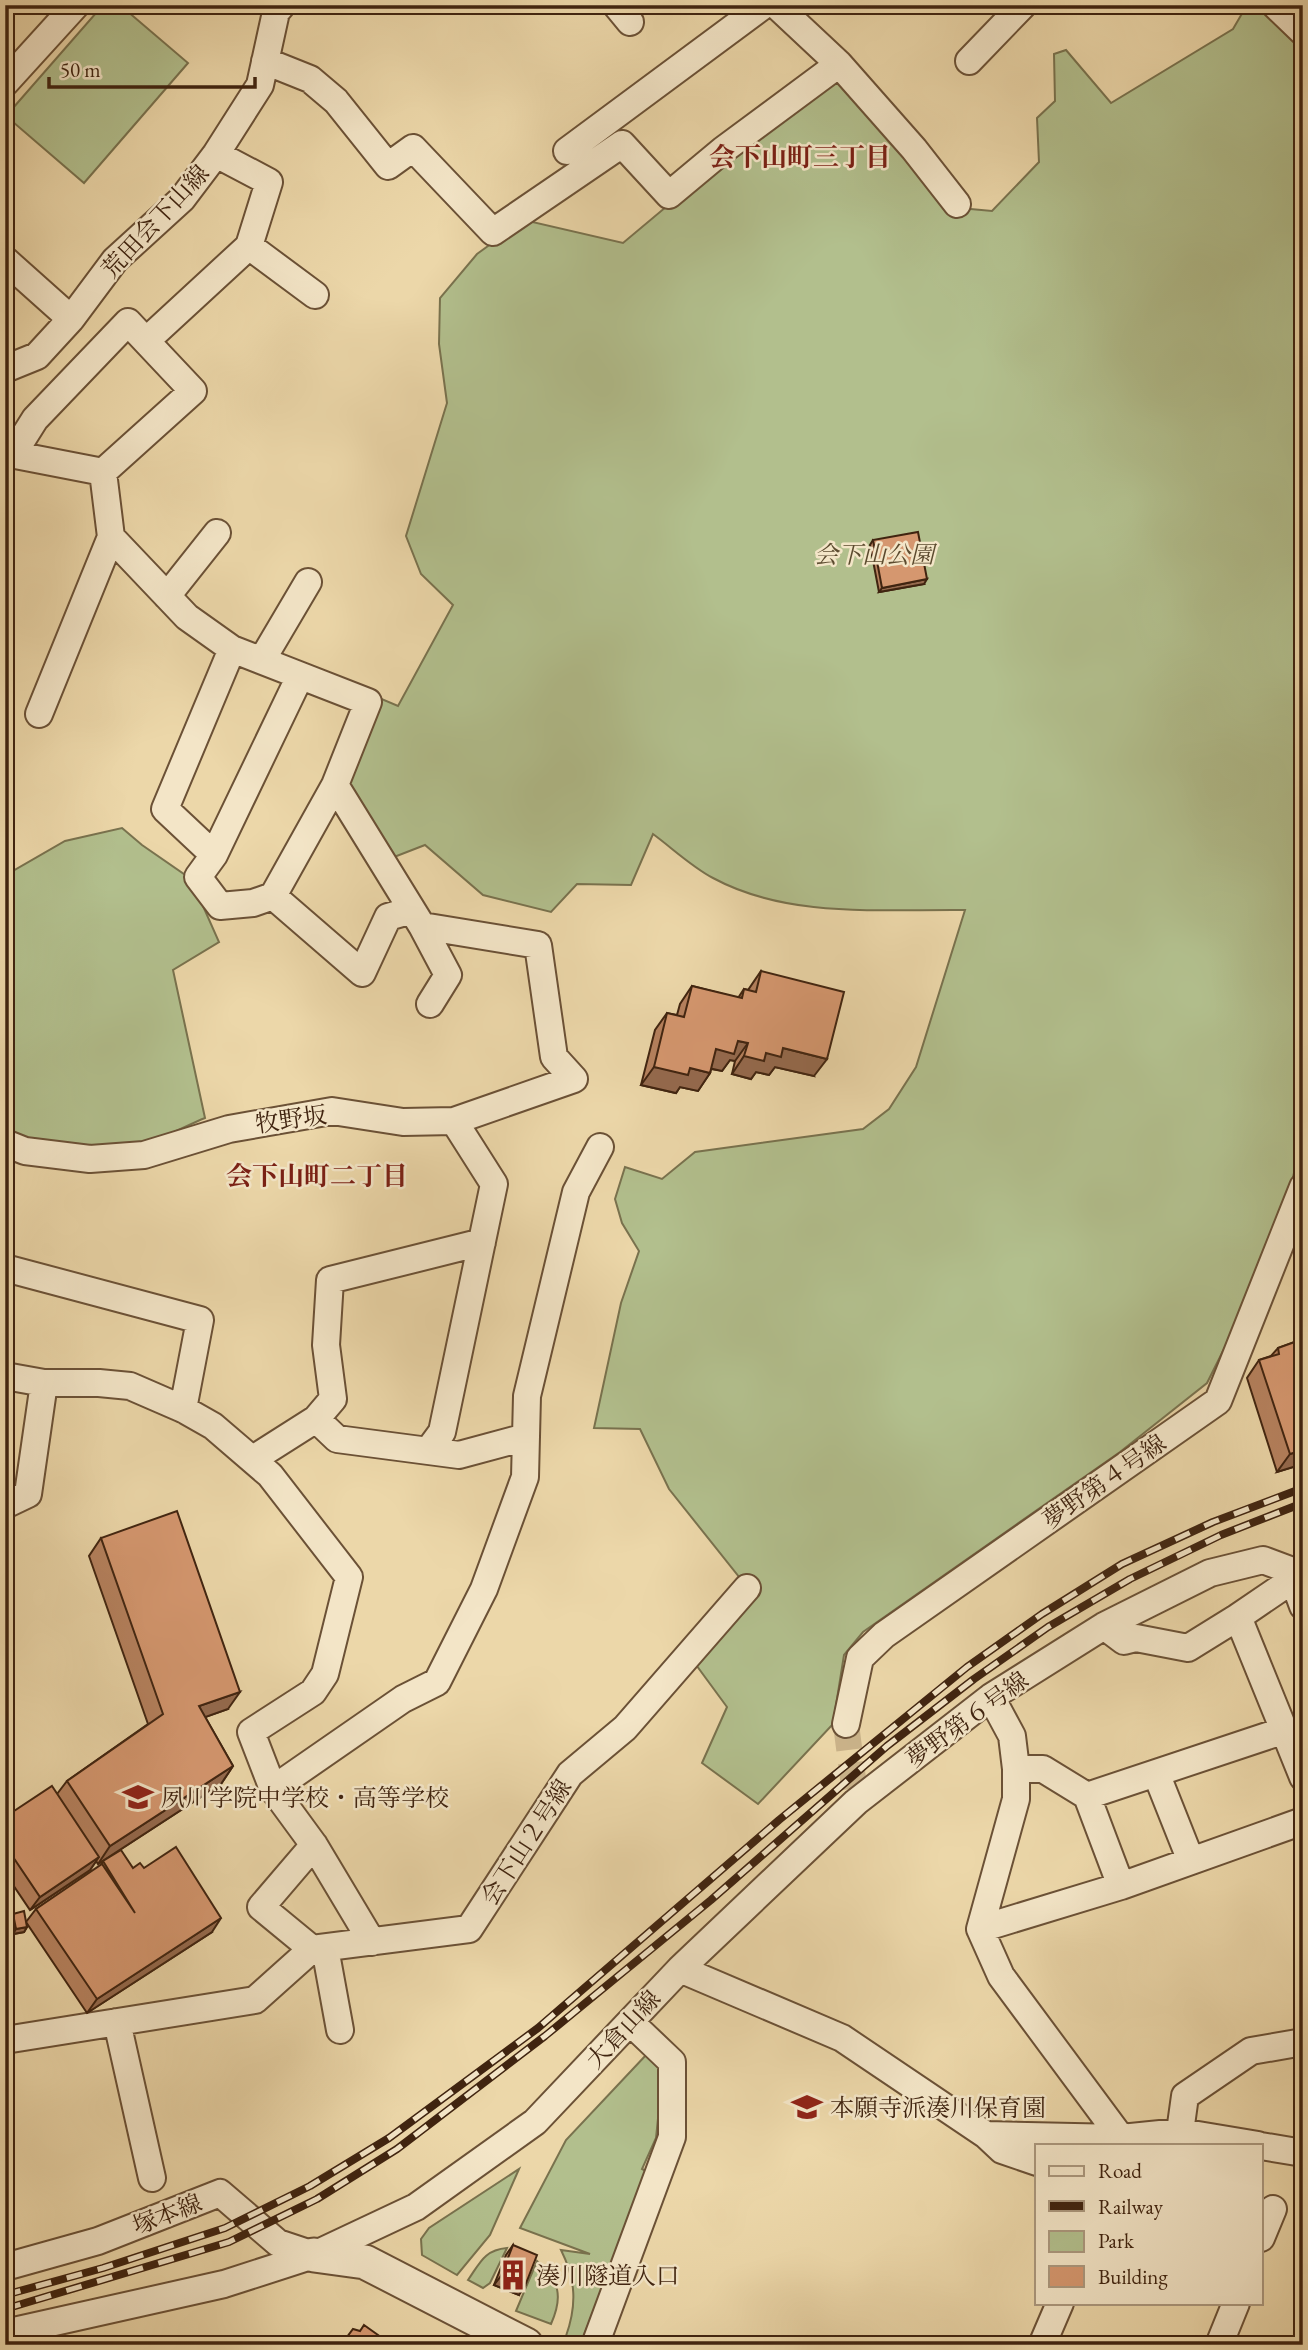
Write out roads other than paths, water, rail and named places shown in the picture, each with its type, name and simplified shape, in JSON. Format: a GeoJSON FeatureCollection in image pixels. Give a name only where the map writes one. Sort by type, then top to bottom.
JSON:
{"type":"FeatureCollection","features":[{"type":"Feature","properties":{"kind":"street"},"geometry":{"type":"LineString","coordinates":[[5,83],[76,5]]}},
{"type":"Feature","properties":{"kind":"street","name":"荒田会下山線"},"geometry":{"type":"LineString","coordinates":[[5,369],[37,356],[71,319],[115,260],[182,199],[216,154],[260,85],[276,12],[282,5]]}},
{"type":"Feature","properties":{"kind":"street"},"geometry":{"type":"LineString","coordinates":[[567,151],[764,5]]}},
{"type":"Feature","properties":{"kind":"street"},"geometry":{"type":"LineString","coordinates":[[776,5],[839,64],[914,149],[957,204]]}},
{"type":"Feature","properties":{"kind":"street"},"geometry":{"type":"LineString","coordinates":[[969,61],[1023,5]]}},
{"type":"Feature","properties":{"kind":"street"},"geometry":{"type":"LineString","coordinates":[[1277,6],[1303,32]]}},
{"type":"Feature","properties":{"kind":"street"},"geometry":{"type":"LineString","coordinates":[[265,61],[310,79],[327,94],[388,166],[413,148],[493,232],[622,144],[669,195],[723,150],[839,64]]}},
{"type":"Feature","properties":{"kind":"street"},"geometry":{"type":"LineString","coordinates":[[146,341],[249,246],[269,182],[216,154]]}},
{"type":"Feature","properties":{"kind":"street"},"geometry":{"type":"LineString","coordinates":[[249,246],[315,295]]}},
{"type":"Feature","properties":{"kind":"street"},"geometry":{"type":"LineString","coordinates":[[5,260],[71,319]]}},
{"type":"Feature","properties":{"kind":"street"},"geometry":{"type":"LineString","coordinates":[[128,322],[193,391],[103,472],[9,453],[35,419],[128,322]]}},
{"type":"Feature","properties":{"kind":"street"},"geometry":{"type":"LineString","coordinates":[[39,714],[111,537],[103,472]]}},
{"type":"Feature","properties":{"kind":"street"},"geometry":{"type":"LineString","coordinates":[[167,596],[217,533]]}},
{"type":"Feature","properties":{"kind":"street"},"geometry":{"type":"LineString","coordinates":[[111,537],[187,617],[232,649],[368,702],[335,785],[273,896],[253,902],[220,906],[198,877],[214,855],[300,677]]}},
{"type":"Feature","properties":{"kind":"street"},"geometry":{"type":"LineString","coordinates":[[262,660],[309,582]]}},
{"type":"Feature","properties":{"kind":"street"},"geometry":{"type":"LineString","coordinates":[[214,855],[165,808],[232,649]]}},
{"type":"Feature","properties":{"kind":"street"},"geometry":{"type":"LineString","coordinates":[[335,785],[417,918],[448,975],[430,1004]]}},
{"type":"Feature","properties":{"kind":"street"},"geometry":{"type":"LineString","coordinates":[[273,896],[362,973],[388,917],[417,918]]}},
{"type":"Feature","properties":{"kind":"street","name":"牧野坂"},"geometry":{"type":"LineString","coordinates":[[5,1143],[25,1151],[90,1159],[144,1155],[229,1129],[332,1111],[403,1122],[454,1121],[574,1079],[554,1057],[538,945],[417,918]]}},
{"type":"Feature","properties":{"kind":"street"},"geometry":{"type":"LineString","coordinates":[[428,1451],[442,1432],[494,1184],[454,1121]]}},
{"type":"Feature","properties":{"kind":"street"},"geometry":{"type":"LineString","coordinates":[[273,1789],[404,1699],[437,1682],[484,1589],[525,1477],[527,1396],[576,1192],[600,1147]]}},
{"type":"Feature","properties":{"kind":"street","name":"夢野第４号線"},"geometry":{"type":"LineString","coordinates":[[846,1724],[860,1658],[884,1635],[1217,1401],[1303,1187]]}},
{"type":"Feature","properties":{"kind":"street"},"geometry":{"type":"LineString","coordinates":[[253,1459],[316,1419],[333,1399],[327,1345],[330,1280],[482,1242]]}},
{"type":"Feature","properties":{"kind":"street"},"geometry":{"type":"LineString","coordinates":[[5,1268],[200,1320],[183,1409]]}},
{"type":"Feature","properties":{"kind":"street"},"geometry":{"type":"LineString","coordinates":[[5,1376],[44,1383],[130,1386],[183,1409],[213,1426],[270,1475],[306,1518],[349,1577],[326,1674],[313,1692],[251,1732],[273,1789],[314,1845],[372,1942]]}},
{"type":"Feature","properties":{"kind":"street"},"geometry":{"type":"LineString","coordinates":[[5,1505],[27,1494],[44,1383]]}},
{"type":"Feature","properties":{"kind":"street"},"geometry":{"type":"LineString","coordinates":[[316,1419],[337,1439],[459,1455],[526,1437]]}},
{"type":"Feature","properties":{"kind":"street","name":"夢野第６号線"},"geometry":{"type":"LineString","coordinates":[[680,1969],[856,1802],[991,1697],[1104,1626],[1210,1573],[1263,1560],[1299,1576]]}},
{"type":"Feature","properties":{"kind":"street"},"geometry":{"type":"LineString","coordinates":[[1104,1626],[1124,1641],[1136,1639],[1188,1648],[1299,1576],[1303,1606]]}},
{"type":"Feature","properties":{"kind":"street","name":"会下山２号線"},"geometry":{"type":"LineString","coordinates":[[318,1948],[469,1929],[570,1774],[625,1728],[747,1588]]}},
{"type":"Feature","properties":{"kind":"street"},"geometry":{"type":"LineString","coordinates":[[1238,1617],[1303,1777]]}},
{"type":"Feature","properties":{"kind":"street"},"geometry":{"type":"LineString","coordinates":[[991,1697],[1012,1736],[1016,1799],[980,1929],[1001,1976],[1121,2138]]}},
{"type":"Feature","properties":{"kind":"street"},"geometry":{"type":"LineString","coordinates":[[1087,1796],[1285,1730]]}},
{"type":"Feature","properties":{"kind":"street"},"geometry":{"type":"LineString","coordinates":[[1016,1769],[1042,1769],[1087,1796],[1121,1886]]}},
{"type":"Feature","properties":{"kind":"street"},"geometry":{"type":"LineString","coordinates":[[1156,1773],[1191,1861]]}},
{"type":"Feature","properties":{"kind":"street"},"geometry":{"type":"LineString","coordinates":[[980,1929],[1121,1886],[1303,1821]]}},
{"type":"Feature","properties":{"kind":"street"},"geometry":{"type":"LineString","coordinates":[[314,1845],[261,1907],[318,1948],[340,2031]]}},
{"type":"Feature","properties":{"kind":"street"},"geometry":{"type":"LineString","coordinates":[[5,2040],[255,2000],[318,1948]]}},
{"type":"Feature","properties":{"kind":"street","name":"大倉山線"},"geometry":{"type":"LineString","coordinates":[[5,2333],[224,2284],[314,2255],[415,2207],[535,2122],[680,1969],[842,2038],[986,2135],[1002,2150],[1035,2161]]}},
{"type":"Feature","properties":{"kind":"street"},"geometry":{"type":"LineString","coordinates":[[117,2022],[152,2178]]}},
{"type":"Feature","properties":{"kind":"street"},"geometry":{"type":"LineString","coordinates":[[595,2345],[672,2137],[672,2062],[630,2022]]}},
{"type":"Feature","properties":{"kind":"street"},"geometry":{"type":"LineString","coordinates":[[1180,2132],[1185,2096],[1251,2050],[1303,2042]]}},
{"type":"Feature","properties":{"kind":"street"},"geometry":{"type":"LineString","coordinates":[[986,2135],[1121,2138],[1180,2132],[1248,2144]]}},
{"type":"Feature","properties":{"kind":"street"},"geometry":{"type":"LineString","coordinates":[[1262,2146],[1303,2153]]}},
{"type":"Feature","properties":{"kind":"street","name":"塚本線"},"geometry":{"type":"LineString","coordinates":[[5,2267],[98,2241],[220,2193],[278,2243],[314,2255]]}},
{"type":"Feature","properties":{"kind":"street"},"geometry":{"type":"LineString","coordinates":[[1262,2236],[1273,2209]]}},
{"type":"Feature","properties":{"kind":"street"},"geometry":{"type":"LineString","coordinates":[[314,2255],[365,2262],[526,2345]]}},
{"type":"Feature","properties":{"kind":"street"},"geometry":{"type":"LineString","coordinates":[[1051,2342],[1060,2304]]}},
{"type":"Feature","properties":{"kind":"street"},"geometry":{"type":"LineString","coordinates":[[1219,2345],[1236,2304]]}},
{"type":"Feature","properties":{"kind":"tunnel"},"geometry":{"type":"LineString","coordinates":[[846,1724],[856,1802]]}},
{"type":"Feature","properties":{"kind":"railway"},"geometry":{"type":"LineString","coordinates":[[5,2295],[103,2268],[225,2228],[310,2186],[389,2138],[538,2028],[779,1820],[967,1667],[1042,1614],[1122,1564],[1213,1522],[1303,1488]]}},
{"type":"Feature","properties":{"kind":"railway"},"geometry":{"type":"LineString","coordinates":[[5,2309],[229,2242],[317,2199],[397,2149],[545,2036],[711,1900],[887,1746],[974,1679],[1048,1627],[1130,1579],[1221,1535],[1303,1503]]}},
{"type":"Feature","properties":{"kind":"place","name":"夙川学院中学校・高等学校"},"geometry":{"type":"Point","coordinates":[138,1797]}},
{"type":"Feature","properties":{"kind":"place","name":"本願寺派湊川保育園"},"geometry":{"type":"Point","coordinates":[807,2107]}},
{"type":"Feature","properties":{"kind":"place","name":"湊川隧道入口"},"geometry":{"type":"Point","coordinates":[513,2275]}},
{"type":"Feature","properties":{"kind":"district","name":"会下山町三丁目"},"geometry":{"type":"Point","coordinates":[800,157]}},
{"type":"Feature","properties":{"kind":"district","name":"会下山町二丁目"},"geometry":{"type":"Point","coordinates":[317,1176]}},
{"type":"Feature","properties":{"kind":"park label","name":"会下山公園"},"geometry":{"type":"Point","coordinates":[874,554]}}]}
